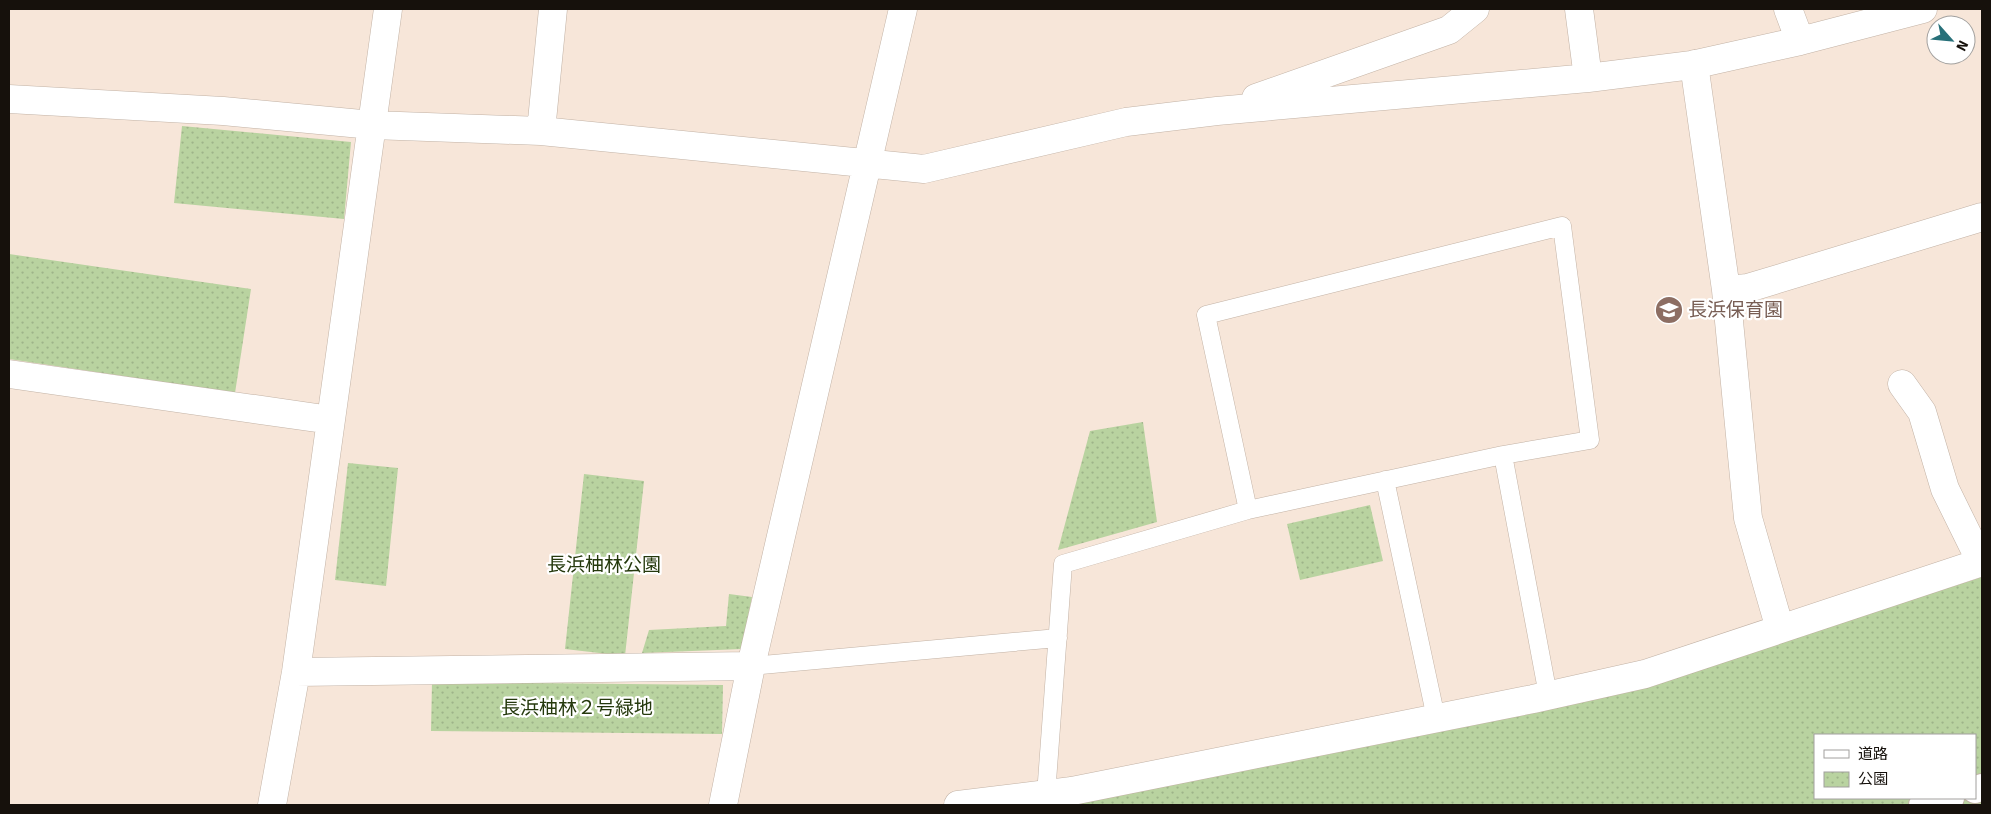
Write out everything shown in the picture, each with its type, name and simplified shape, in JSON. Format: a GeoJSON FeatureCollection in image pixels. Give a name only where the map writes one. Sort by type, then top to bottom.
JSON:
{"type":"FeatureCollection","features":[{"type":"Feature","properties":{"kind":"street"},"geometry":{"type":"LineString","coordinates":[[272,805],[296,672],[388,9]]}},
{"type":"Feature","properties":{"kind":"street"},"geometry":{"type":"LineString","coordinates":[[541,131],[553,9]]}},
{"type":"Feature","properties":{"kind":"street"},"geometry":{"type":"LineString","coordinates":[[723,805],[751,666],[903,9]]}},
{"type":"Feature","properties":{"kind":"street"},"geometry":{"type":"LineString","coordinates":[[1218,112],[1449,30],[1475,9]]}},
{"type":"Feature","properties":{"kind":"street"},"geometry":{"type":"LineString","coordinates":[[1579,9],[1588,78]]}},
{"type":"Feature","properties":{"kind":"street"},"geometry":{"type":"LineString","coordinates":[[1788,9],[1800,41]]}},
{"type":"Feature","properties":{"kind":"street"},"geometry":{"type":"LineString","coordinates":[[9,99],[223,111],[372,125],[541,131],[924,169],[1126,122],[1588,78],[1694,64],[1800,41],[1923,9]]}},
{"type":"Feature","properties":{"kind":"street"},"geometry":{"type":"LineString","coordinates":[[1694,64],[1726,290],[1748,518],[1780,630]]}},
{"type":"Feature","properties":{"kind":"street"},"geometry":{"type":"LineString","coordinates":[[1726,290],[1748,288],[1982,217]]}},
{"type":"Feature","properties":{"kind":"street"},"geometry":{"type":"LineString","coordinates":[[9,374],[330,420]]}},
{"type":"Feature","properties":{"kind":"street"},"geometry":{"type":"LineString","coordinates":[[958,805],[1046,795],[1548,696],[1645,674],[1982,562],[1945,489],[1922,412],[1902,384]]}},
{"type":"Feature","properties":{"kind":"street"},"geometry":{"type":"LineString","coordinates":[[296,672],[751,666]]}},
{"type":"Feature","properties":{"kind":"street"},"geometry":{"type":"LineString","coordinates":[[1922,805],[1947,799]]}},
{"type":"Feature","properties":{"kind":"lane"},"geometry":{"type":"LineString","coordinates":[[1046,795],[1063,564],[1248,510],[1503,455],[1590,440],[1562,226],[1206,315],[1248,510]]}},
{"type":"Feature","properties":{"kind":"lane"},"geometry":{"type":"LineString","coordinates":[[1503,455],[1548,696]]}},
{"type":"Feature","properties":{"kind":"lane"},"geometry":{"type":"LineString","coordinates":[[1385,480],[1436,718]]}},
{"type":"Feature","properties":{"kind":"lane"},"geometry":{"type":"LineString","coordinates":[[751,666],[1058,638]]}},
{"type":"Feature","properties":{"kind":"green space"},"geometry":{"type":"Polygon","coordinates":[[[182,126],[351,142],[344,219],[174,203],[182,126]]]}},
{"type":"Feature","properties":{"kind":"green space"},"geometry":{"type":"Polygon","coordinates":[[[9,254],[251,289],[235,393],[9,359],[9,254]]]}},
{"type":"Feature","properties":{"kind":"green space"},"geometry":{"type":"Polygon","coordinates":[[[1143,422],[1157,522],[1058,550],[1090,431],[1143,422]]]}},
{"type":"Feature","properties":{"kind":"green space"},"geometry":{"type":"Polygon","coordinates":[[[348,463],[398,468],[386,586],[335,580],[348,463]]]}},
{"type":"Feature","properties":{"kind":"green space","name":"長浜柚林公園"},"geometry":{"type":"Polygon","coordinates":[[[584,474],[644,481],[625,656],[565,649],[584,474]]]}},
{"type":"Feature","properties":{"kind":"green space"},"geometry":{"type":"Polygon","coordinates":[[[1370,505],[1383,561],[1300,580],[1287,524],[1370,505]]]}},
{"type":"Feature","properties":{"kind":"green space"},"geometry":{"type":"Polygon","coordinates":[[[1982,577],[1982,805],[1048,805],[1646,685],[1982,577]]]}},
{"type":"Feature","properties":{"kind":"green space"},"geometry":{"type":"Polygon","coordinates":[[[729,594],[752,597],[742,649],[642,653],[649,630],[726,626],[729,594]]]}},
{"type":"Feature","properties":{"kind":"green space","name":"長浜柚林２号緑地"},"geometry":{"type":"Polygon","coordinates":[[[432,682],[723,685],[722,734],[431,731],[432,682]]]}},
{"type":"Feature","properties":{"kind":"place","name":"長浜保育園"},"geometry":{"type":"Point","coordinates":[1669,310]}}]}
